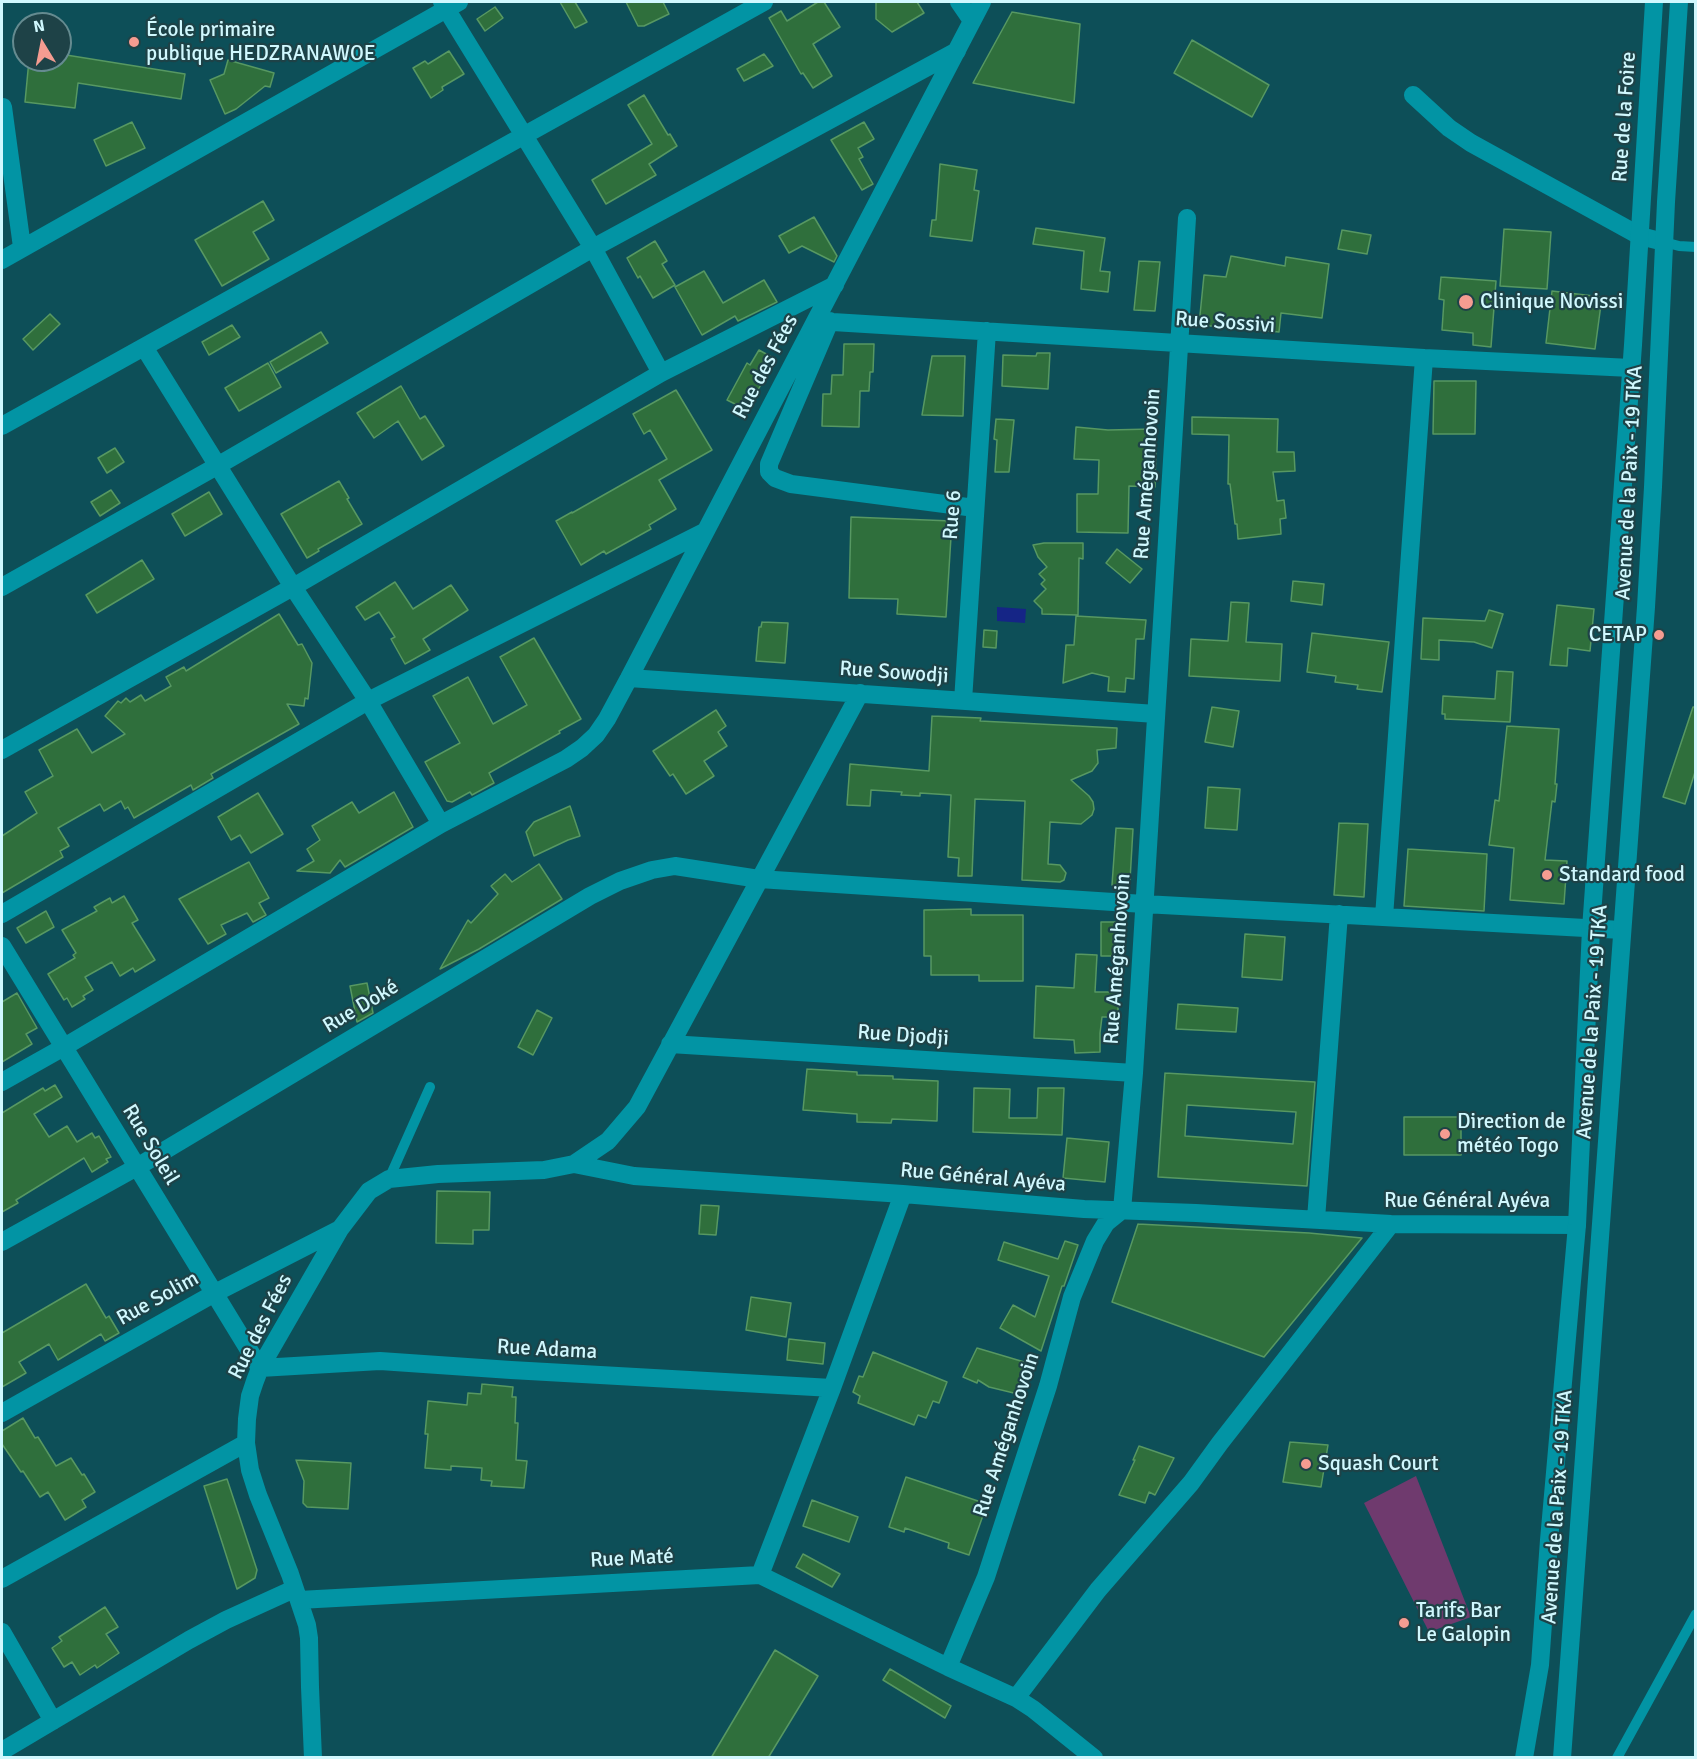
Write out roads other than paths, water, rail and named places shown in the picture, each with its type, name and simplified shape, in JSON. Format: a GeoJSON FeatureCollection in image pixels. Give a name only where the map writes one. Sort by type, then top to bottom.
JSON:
{"type":"FeatureCollection","features":[{"type":"Feature","properties":{"kind":"street"},"geometry":{"type":"LineString","coordinates":[[2,426],[764,2]]}},
{"type":"Feature","properties":{"kind":"street"},"geometry":{"type":"LineString","coordinates":[[959,2],[972,21]]}},
{"type":"Feature","properties":{"kind":"street","name":"Rue des Fées"},"geometry":{"type":"LineString","coordinates":[[2,1082],[441,824],[566,759],[596,735],[607,719],[706,531],[823,321],[835,285],[982,2]]}},
{"type":"Feature","properties":{"kind":"street","name":"Rue de la Foire"},"geometry":{"type":"LineString","coordinates":[[1640,236],[1654,2]]}},
{"type":"Feature","properties":{"kind":"street","name":"Avenue de la Paix - 19 TKA"},"geometry":{"type":"LineString","coordinates":[[1562,1758],[1653,487],[1664,242],[1679,2]]}},
{"type":"Feature","properties":{"kind":"street"},"geometry":{"type":"LineString","coordinates":[[2,262],[22,248],[449,4],[524,135],[593,248],[661,373]]}},
{"type":"Feature","properties":{"kind":"street"},"geometry":{"type":"LineString","coordinates":[[2,587],[217,466],[593,248],[957,51]]}},
{"type":"Feature","properties":{"kind":"street"},"geometry":{"type":"LineString","coordinates":[[1413,95],[1449,128],[1471,143],[1640,236],[1664,242]]}},
{"type":"Feature","properties":{"kind":"street"},"geometry":{"type":"LineString","coordinates":[[3,107],[22,248]]}},
{"type":"Feature","properties":{"kind":"street","name":"Rue Améganhovoin"},"geometry":{"type":"LineString","coordinates":[[948,1667],[986,1577],[1048,1386],[1072,1297],[1095,1241],[1107,1223],[1122,1210],[1134,1073],[1187,218]]}},
{"type":"Feature","properties":{"kind":"street","name":"Avenue de la Paix - 19 TKA"},"geometry":{"type":"LineString","coordinates":[[1524,1758],[1540,1665],[1576,1225],[1591,928],[1640,236]]}},
{"type":"Feature","properties":{"kind":"street"},"geometry":{"type":"LineString","coordinates":[[2,750],[293,587],[661,373],[835,285]]}},
{"type":"Feature","properties":{"kind":"street"},"geometry":{"type":"LineString","coordinates":[[823,321],[769,464],[769,472],[775,478],[790,484],[975,508]]}},
{"type":"Feature","properties":{"kind":"street","name":"Rue Sossivi"},"geometry":{"type":"LineString","coordinates":[[823,321],[1424,358],[1631,368]]}},
{"type":"Feature","properties":{"kind":"street","name":"Rue 6"},"geometry":{"type":"LineString","coordinates":[[963,701],[987,331]]}},
{"type":"Feature","properties":{"kind":"street"},"geometry":{"type":"LineString","coordinates":[[144,347],[293,587],[368,701],[441,824]]}},
{"type":"Feature","properties":{"kind":"street"},"geometry":{"type":"LineString","coordinates":[[1384,917],[1424,358]]}},
{"type":"Feature","properties":{"kind":"street"},"geometry":{"type":"LineString","coordinates":[[1622,486],[1653,487]]}},
{"type":"Feature","properties":{"kind":"street"},"geometry":{"type":"LineString","coordinates":[[2,914],[368,701],[706,531]]}},
{"type":"Feature","properties":{"kind":"street","name":"Rue Sowodji"},"geometry":{"type":"LineString","coordinates":[[629,678],[1156,714]]}},
{"type":"Feature","properties":{"kind":"street"},"geometry":{"type":"LineString","coordinates":[[574,1164],[608,1141],[637,1107],[860,693]]}},
{"type":"Feature","properties":{"kind":"street","name":"Rue Doké"},"geometry":{"type":"LineString","coordinates":[[2,1242],[137,1167],[590,896],[620,880],[652,870],[675,866],[759,879],[1144,904],[1622,930]]}},
{"type":"Feature","properties":{"kind":"street"},"geometry":{"type":"LineString","coordinates":[[1316,1220],[1340,914]]}},
{"type":"Feature","properties":{"kind":"street","name":"Rue Soleil"},"geometry":{"type":"LineString","coordinates":[[2,946],[260,1368]]}},
{"type":"Feature","properties":{"kind":"street","name":"Rue Djodji"},"geometry":{"type":"LineString","coordinates":[[670,1044],[1134,1073]]}},
{"type":"Feature","properties":{"kind":"street","name":"Rue Général Ayéva"},"geometry":{"type":"LineString","coordinates":[[389,1179],[438,1174],[544,1170],[574,1164],[634,1176],[1084,1209],[1392,1224],[1576,1225]]}},
{"type":"Feature","properties":{"kind":"street","name":"Rue des Fées"},"geometry":{"type":"LineString","coordinates":[[314,1758],[307,1625],[250,1470],[246,1443],[247,1419],[250,1396],[260,1368],[340,1229],[369,1191],[389,1179]]}},
{"type":"Feature","properties":{"kind":"street"},"geometry":{"type":"LineString","coordinates":[[760,1575],[903,1194]]}},
{"type":"Feature","properties":{"kind":"street"},"geometry":{"type":"LineString","coordinates":[[1016,1698],[1098,1590],[1191,1483],[1392,1224]]}},
{"type":"Feature","properties":{"kind":"street","name":"Rue Solim"},"geometry":{"type":"LineString","coordinates":[[2,1413],[215,1293],[340,1229]]}},
{"type":"Feature","properties":{"kind":"street","name":"Rue Adama"},"geometry":{"type":"LineString","coordinates":[[260,1368],[380,1361],[832,1388]]}},
{"type":"Feature","properties":{"kind":"street"},"geometry":{"type":"LineString","coordinates":[[2,1579],[246,1443]]}},
{"type":"Feature","properties":{"kind":"street","name":"Rue Maté"},"geometry":{"type":"LineString","coordinates":[[297,1594],[760,1575],[1016,1698],[1094,1758]]}},
{"type":"Feature","properties":{"kind":"street"},"geometry":{"type":"LineString","coordinates":[[2,1751],[226,1620],[297,1594]]}},
{"type":"Feature","properties":{"kind":"street"},"geometry":{"type":"LineString","coordinates":[[2,1632],[53,1721]]}},
{"type":"Feature","properties":{"kind":"lane"},"geometry":{"type":"LineString","coordinates":[[1664,242],[1695,247]]}},
{"type":"Feature","properties":{"kind":"lane"},"geometry":{"type":"LineString","coordinates":[[389,1179],[430,1087]]}},
{"type":"Feature","properties":{"kind":"lane"},"geometry":{"type":"LineString","coordinates":[[1617,1758],[1695,1614]]}},
{"type":"Feature","properties":{"kind":"place","name":"École primaire publique HEDZRANAWOE"},"geometry":{"type":"Point","coordinates":[134,42]}},
{"type":"Feature","properties":{"kind":"place","name":"Clinique Novissi"},"geometry":{"type":"Point","coordinates":[1466,302]}},
{"type":"Feature","properties":{"kind":"place","name":"CETAP"},"geometry":{"type":"Point","coordinates":[1659,635]}},
{"type":"Feature","properties":{"kind":"place","name":"Standard food"},"geometry":{"type":"Point","coordinates":[1547,875]}},
{"type":"Feature","properties":{"kind":"place","name":"Direction de météo Togo"},"geometry":{"type":"Point","coordinates":[1445,1134]}},
{"type":"Feature","properties":{"kind":"place","name":"Squash Court"},"geometry":{"type":"Point","coordinates":[1306,1464]}},
{"type":"Feature","properties":{"kind":"place","name":"Tarifs Bar Le Galopin"},"geometry":{"type":"Point","coordinates":[1404,1623]}}]}
